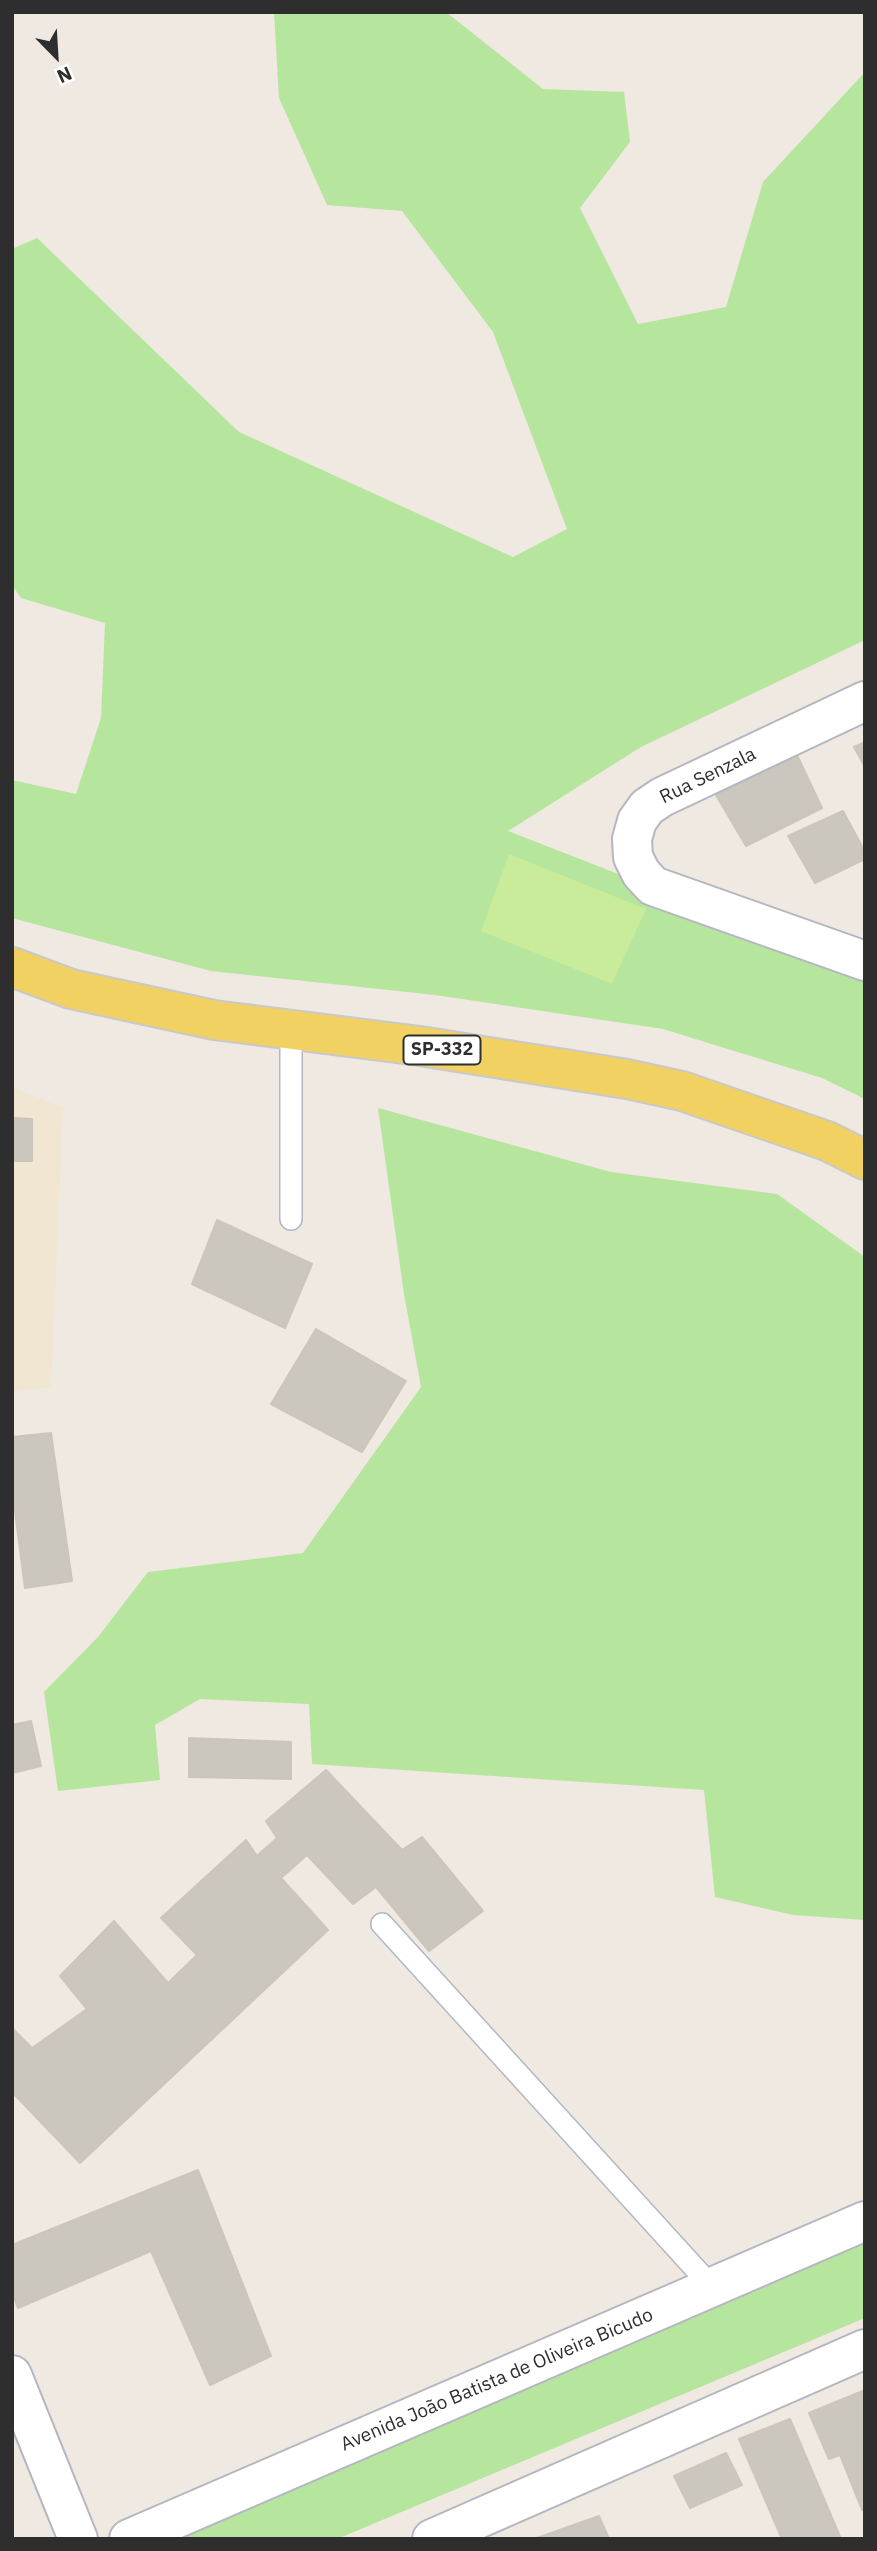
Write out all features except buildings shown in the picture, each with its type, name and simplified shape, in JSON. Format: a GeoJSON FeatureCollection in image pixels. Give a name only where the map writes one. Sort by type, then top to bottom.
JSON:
{"type":"FeatureCollection","features":[{"type":"Feature","properties":{"kind":"main road","name":"SP-332"},"geometry":{"type":"LineString","coordinates":[[12,967],[71,989],[214,1020],[638,1081],[682,1091],[827,1141],[865,1160]]}},
{"type":"Feature","properties":{"kind":"street","name":"Rua Senzala"},"geometry":{"type":"LineString","coordinates":[[865,701],[662,797],[642,814],[632,839],[633,857],[641,873],[653,886],[865,961]]}},
{"type":"Feature","properties":{"kind":"street","name":"Avenida João Batista de Oliveira Bicudo"},"geometry":{"type":"LineString","coordinates":[[130,2539],[865,2221]]}},
{"type":"Feature","properties":{"kind":"street"},"geometry":{"type":"LineString","coordinates":[[432,2539],[865,2349]]}},
{"type":"Feature","properties":{"kind":"street"},"geometry":{"type":"LineString","coordinates":[[12,2375],[79,2539]]}},
{"type":"Feature","properties":{"kind":"lane"},"geometry":{"type":"LineString","coordinates":[[291,1029],[291,1219]]}},
{"type":"Feature","properties":{"kind":"lane"},"geometry":{"type":"LineString","coordinates":[[382,1924],[712,2287]]}},
{"type":"Feature","properties":{"kind":"shaded area"},"geometry":{"type":"Polygon","coordinates":[[[12,1087],[63,1108],[51,1387],[12,1392],[12,1087]]]}},
{"type":"Feature","properties":{"kind":"green space"},"geometry":{"type":"Polygon","coordinates":[[[274,12],[446,12],[543,89],[624,92],[630,142],[580,208],[638,324],[726,307],[763,182],[865,72],[865,640],[641,747],[508,831],[865,970],[865,1099],[822,1078],[663,1029],[435,995],[211,971],[12,918],[12,780],[76,794],[101,718],[105,623],[21,598],[12,585],[12,249],[37,238],[239,432],[513,557],[567,529],[493,332],[402,211],[327,205],[279,98],[274,12]]]}},
{"type":"Feature","properties":{"kind":"green space"},"geometry":{"type":"Polygon","coordinates":[[[509,854],[646,909],[612,984],[481,931],[509,854]]]}},
{"type":"Feature","properties":{"kind":"green space"},"geometry":{"type":"Polygon","coordinates":[[[378,1108],[611,1172],[777,1194],[865,1257],[865,1920],[793,1915],[715,1897],[704,1790],[312,1764],[309,1704],[200,1699],[155,1725],[160,1780],[58,1791],[44,1692],[98,1637],[148,1572],[303,1553],[421,1387],[404,1294],[378,1108]]]}},
{"type":"Feature","properties":{"kind":"green space"},"geometry":{"type":"Polygon","coordinates":[[[865,2236],[865,2318],[337,2539],[166,2539],[865,2236]]]}}]}
